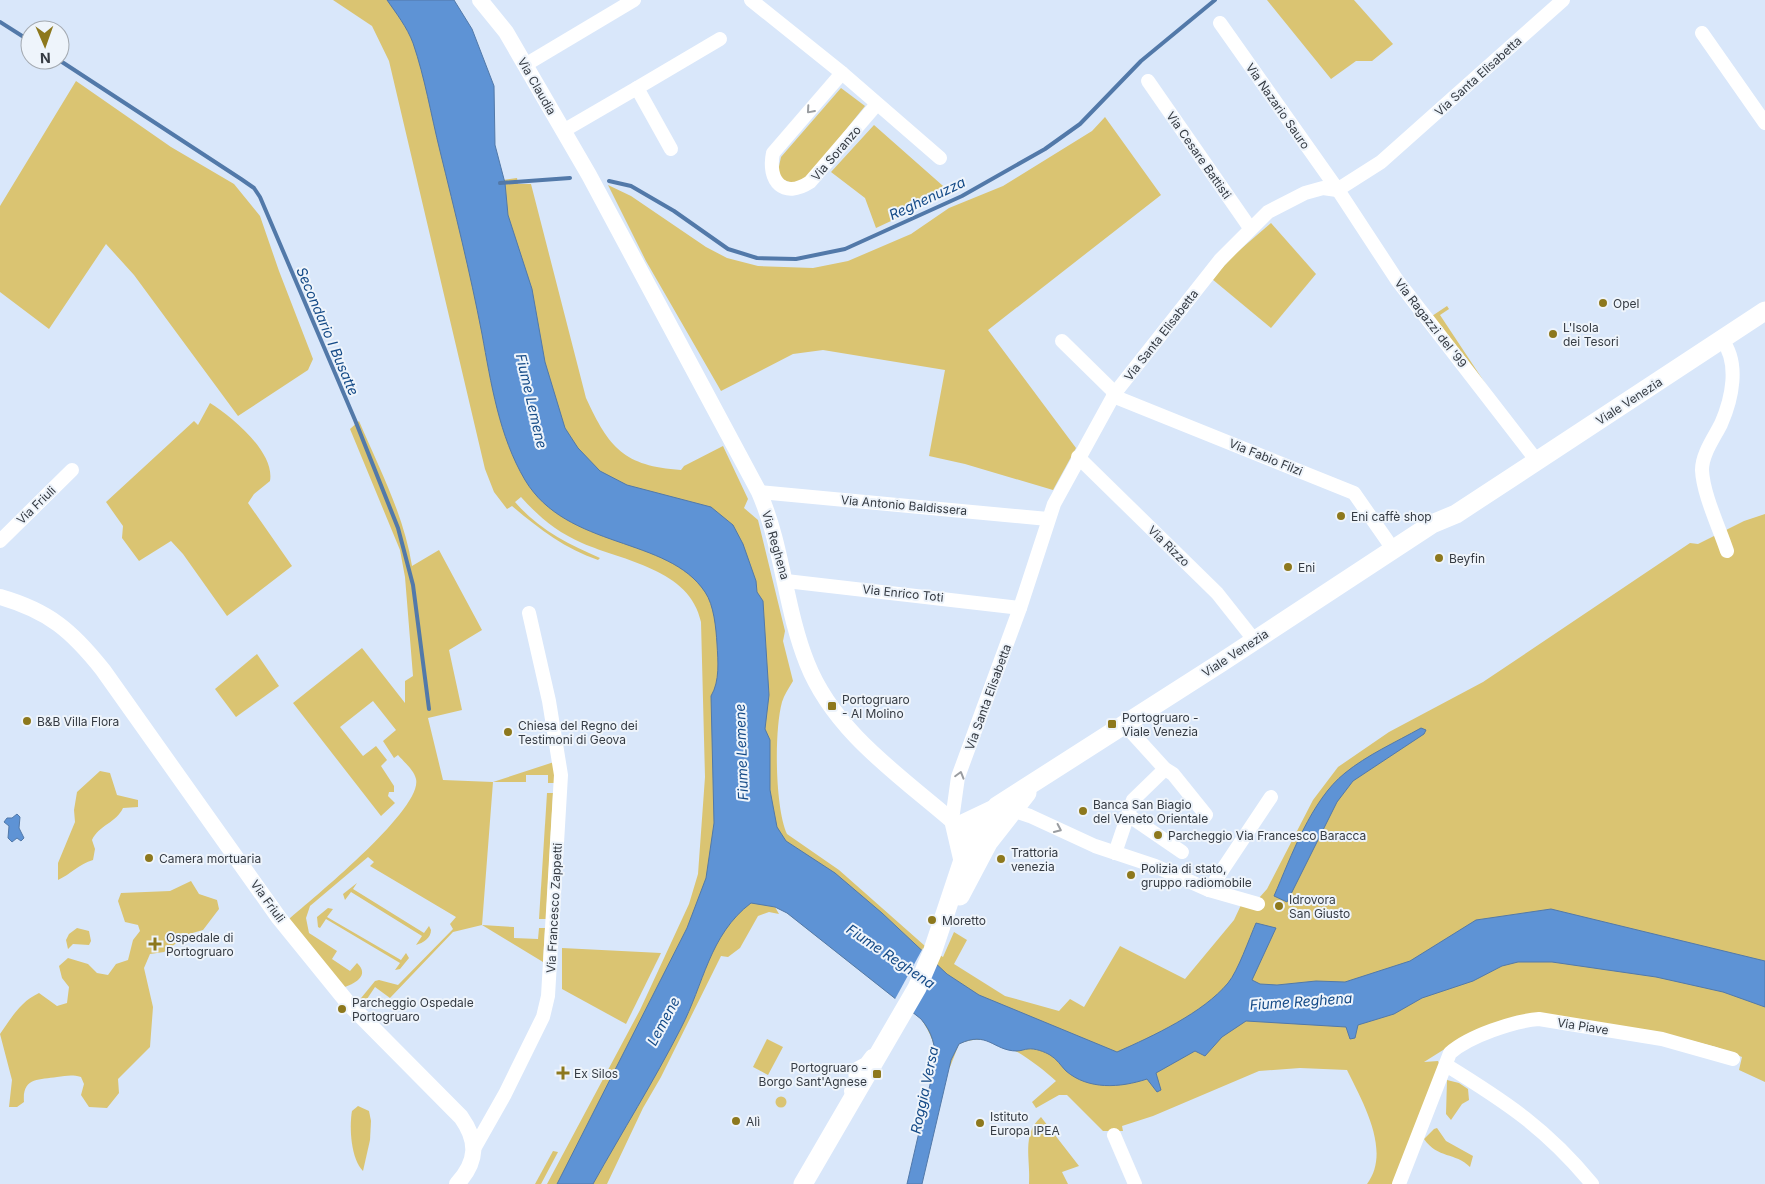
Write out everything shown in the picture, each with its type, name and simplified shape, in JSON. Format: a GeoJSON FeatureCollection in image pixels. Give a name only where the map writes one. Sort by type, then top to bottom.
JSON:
{"type":"FeatureCollection","features":[{"type":"Feature","properties":{"kind":"main road","name":"Viale Venezia"},"geometry":{"type":"LineString","coordinates":[[1534,457],[1765,299]]}},
{"type":"Feature","properties":{"kind":"main road","name":"Viale Venezia"},"geometry":{"type":"LineString","coordinates":[[939,934],[1004,813],[1038,782],[1534,457],[1765,312]]}},
{"type":"Feature","properties":{"kind":"main road","name":"Viale Venezia"},"geometry":{"type":"LineString","coordinates":[[896,1016],[908,986],[928,960],[939,934],[962,863],[959,831],[1004,813]]}},
{"type":"Feature","properties":{"kind":"main road"},"geometry":{"type":"LineString","coordinates":[[803,1184],[890,1035],[896,1016]]}},
{"type":"Feature","properties":{"kind":"main road"},"geometry":{"type":"LineString","coordinates":[[798,1184],[814,1146],[855,1070],[896,1016]]}},
{"type":"Feature","properties":{"kind":"street","name":"Via Claudia"},"geometry":{"type":"LineString","coordinates":[[480,0],[497,18],[589,175]]}},
{"type":"Feature","properties":{"kind":"street"},"geometry":{"type":"LineString","coordinates":[[525,65],[634,0]]}},
{"type":"Feature","properties":{"kind":"street"},"geometry":{"type":"LineString","coordinates":[[751,0],[842,73],[940,158]]}},
{"type":"Feature","properties":{"kind":"street","name":"Via Santa Elisabetta"},"geometry":{"type":"LineString","coordinates":[[959,831],[958,777],[1020,608],[1048,519],[1078,457],[1114,394],[1220,260],[1268,212],[1287,200],[1324,188],[1337,190],[1381,162],[1563,0]]}},
{"type":"Feature","properties":{"kind":"street","name":"Via Nazario Sauro"},"geometry":{"type":"LineString","coordinates":[[1220,23],[1337,190]]}},
{"type":"Feature","properties":{"kind":"street"},"geometry":{"type":"LineString","coordinates":[[1702,33],[1765,123]]}},
{"type":"Feature","properties":{"kind":"street"},"geometry":{"type":"LineString","coordinates":[[563,131],[720,39]]}},
{"type":"Feature","properties":{"kind":"street","name":"Via Soranzo"},"geometry":{"type":"LineString","coordinates":[[842,73],[773,153],[771,164],[772,176],[778,184],[792,190],[800,189],[810,182],[877,104]]}},
{"type":"Feature","properties":{"kind":"street","name":"Via Cesare Battisti"},"geometry":{"type":"LineString","coordinates":[[1148,81],[1250,228]]}},
{"type":"Feature","properties":{"kind":"street"},"geometry":{"type":"LineString","coordinates":[[637,88],[671,149]]}},
{"type":"Feature","properties":{"kind":"street","name":"Via Reghena"},"geometry":{"type":"LineString","coordinates":[[589,175],[759,492],[770,517],[798,638],[808,665],[832,706],[864,745],[959,831]]}},
{"type":"Feature","properties":{"kind":"street","name":"Via Ragazzi del '99"},"geometry":{"type":"LineString","coordinates":[[1337,190],[1397,280],[1534,457]]}},
{"type":"Feature","properties":{"kind":"street","name":"Viale Venezia"},"geometry":{"type":"LineString","coordinates":[[1699,343],[1713,339],[1722,340],[1727,331],[1735,325],[1738,317]]}},
{"type":"Feature","properties":{"kind":"street"},"geometry":{"type":"LineString","coordinates":[[1722,340],[1732,358],[1733,380],[1729,402],[1705,456],[1702,469],[1705,486],[1727,551]]}},
{"type":"Feature","properties":{"kind":"street"},"geometry":{"type":"LineString","coordinates":[[1062,341],[1114,394]]}},
{"type":"Feature","properties":{"kind":"street","name":"Via Fabio Filzi"},"geometry":{"type":"LineString","coordinates":[[1114,394],[1354,493],[1393,550]]}},
{"type":"Feature","properties":{"kind":"street","name":"Via Rizzo"},"geometry":{"type":"LineString","coordinates":[[1078,457],[1217,593],[1254,641]]}},
{"type":"Feature","properties":{"kind":"street","name":"Via Friuli"},"geometry":{"type":"LineString","coordinates":[[0,541],[72,470]]}},
{"type":"Feature","properties":{"kind":"street","name":"Via Antonio Baldissera"},"geometry":{"type":"LineString","coordinates":[[759,492],[1048,519]]}},
{"type":"Feature","properties":{"kind":"street","name":"Via Enrico Toti"},"geometry":{"type":"LineString","coordinates":[[786,581],[1020,608]]}},
{"type":"Feature","properties":{"kind":"street","name":"Via Friuli"},"geometry":{"type":"LineString","coordinates":[[0,597],[27,606],[56,622],[81,643],[103,670],[279,918],[348,1004],[461,1116],[471,1131],[474,1147]]}},
{"type":"Feature","properties":{"kind":"street","name":"Via Francesco Zappetti"},"geometry":{"type":"LineString","coordinates":[[457,1184],[470,1164],[474,1147],[504,1094],[543,1017],[548,996],[561,775],[549,701],[530,613]]}},
{"type":"Feature","properties":{"kind":"street"},"geometry":{"type":"LineString","coordinates":[[1126,725],[1165,769],[1172,774],[1206,815]]}},
{"type":"Feature","properties":{"kind":"street"},"geometry":{"type":"LineString","coordinates":[[1115,853],[1133,800],[1165,769]]}},
{"type":"Feature","properties":{"kind":"street"},"geometry":{"type":"LineString","coordinates":[[1209,890],[1272,797]]}},
{"type":"Feature","properties":{"kind":"street"},"geometry":{"type":"LineString","coordinates":[[1004,813],[1155,866],[1209,890],[1258,904]]}},
{"type":"Feature","properties":{"kind":"street"},"geometry":{"type":"LineString","coordinates":[[1128,815],[1182,852]]}},
{"type":"Feature","properties":{"kind":"street","name":"Viale Venezia"},"geometry":{"type":"LineString","coordinates":[[959,831],[974,858],[961,883],[960,896]]}},
{"type":"Feature","properties":{"kind":"street","name":"Via Piave"},"geometry":{"type":"LineString","coordinates":[[1399,1184],[1450,1053],[1456,1047],[1507,1026],[1522,1021],[1539,1020],[1662,1039],[1733,1059]]}},
{"type":"Feature","properties":{"kind":"street"},"geometry":{"type":"LineString","coordinates":[[830,1139],[835,1117],[854,1088],[856,1080],[855,1070],[866,1064],[879,1044],[890,1035]]}},
{"type":"Feature","properties":{"kind":"street"},"geometry":{"type":"LineString","coordinates":[[1446,1066],[1522,1114],[1566,1153],[1592,1184]]}},
{"type":"Feature","properties":{"kind":"street"},"geometry":{"type":"LineString","coordinates":[[1114,1135],[1135,1184]]}},
{"type":"Feature","properties":{"kind":"shaded area"},"geometry":{"type":"Polygon","coordinates":[[[333,0],[439,0],[489,182],[517,178],[518,184],[531,184],[586,398],[611,442],[632,459],[661,468],[681,470],[684,466],[723,446],[748,499],[744,508],[758,520],[785,631],[783,641],[793,681],[785,694],[779,715],[777,769],[780,806],[787,834],[839,870],[925,946],[943,957],[954,932],[967,940],[954,964],[1005,996],[1059,1011],[1070,999],[1084,1007],[1120,946],[1185,979],[1234,920],[1241,905],[1251,907],[1267,889],[1313,800],[1338,767],[1389,732],[1483,682],[1690,543],[1698,544],[1744,521],[1765,514],[1765,1082],[1739,1070],[1742,1057],[1716,1047],[1681,1038],[1543,1014],[1459,1040],[1424,1062],[1438,1061],[1440,1066],[1394,1184],[1367,1184],[1374,1171],[1377,1157],[1376,1142],[1367,1111],[1347,1070],[1300,1068],[1259,1071],[1153,1116],[1122,1126],[1123,1131],[1103,1131],[1067,1095],[1059,1095],[1036,1108],[1032,1102],[1056,1081],[1023,1056],[998,1043],[972,1040],[959,1044],[950,1067],[936,1063],[932,1040],[921,1019],[787,913],[775,906],[769,906],[775,907],[779,914],[769,912],[758,916],[740,948],[728,957],[721,956],[661,1077],[643,1108],[607,1184],[547,1184],[640,1010],[689,904],[698,874],[705,777],[701,622],[694,604],[684,590],[669,578],[653,569],[573,539],[549,523],[521,497],[515,502],[533,520],[554,535],[600,558],[598,560],[574,550],[542,530],[512,506],[507,509],[494,492],[485,469],[389,61],[372,26],[333,0]]]}},
{"type":"Feature","properties":{"kind":"shaded area"},"geometry":{"type":"Polygon","coordinates":[[[1267,0],[1354,0],[1393,44],[1372,61],[1356,61],[1331,79],[1267,0]]]}},
{"type":"Feature","properties":{"kind":"shaded area"},"geometry":{"type":"Polygon","coordinates":[[[76,81],[171,147],[234,184],[260,216],[313,359],[308,370],[238,416],[134,275],[106,244],[49,329],[0,292],[0,206],[76,81]]]}},
{"type":"Feature","properties":{"kind":"shaded area"},"geometry":{"type":"Polygon","coordinates":[[[841,88],[865,106],[806,179],[798,185],[781,179],[778,171],[781,157],[841,88]]]}},
{"type":"Feature","properties":{"kind":"shaded area"},"geometry":{"type":"Polygon","coordinates":[[[1105,117],[1161,195],[988,330],[1076,448],[1053,490],[965,464],[929,456],[945,370],[823,350],[793,354],[721,391],[646,261],[608,185],[631,196],[706,247],[727,258],[758,266],[813,268],[848,261],[911,234],[949,208],[1003,186],[1092,131],[1105,117]]]}},
{"type":"Feature","properties":{"kind":"shaded area"},"geometry":{"type":"Polygon","coordinates":[[[874,125],[951,193],[876,228],[865,198],[831,172],[874,125]]]}},
{"type":"Feature","properties":{"kind":"shaded area"},"geometry":{"type":"Polygon","coordinates":[[[1271,223],[1316,274],[1271,328],[1212,279],[1235,254],[1271,223]]]}},
{"type":"Feature","properties":{"kind":"shaded area"},"geometry":{"type":"Polygon","coordinates":[[[1447,306],[1449,309],[1440,315],[1487,386],[1432,316],[1447,306]]]}},
{"type":"Feature","properties":{"kind":"shaded area"},"geometry":{"type":"Polygon","coordinates":[[[210,403],[250,436],[266,459],[270,470],[270,481],[254,494],[248,503],[292,566],[227,616],[183,554],[171,541],[139,561],[122,538],[123,526],[106,502],[194,421],[198,425],[210,403]]]}},
{"type":"Feature","properties":{"kind":"shaded area"},"geometry":{"type":"Polygon","coordinates":[[[359,421],[397,510],[412,566],[439,550],[482,630],[449,650],[462,710],[428,718],[443,780],[493,782],[482,925],[453,932],[390,998],[375,987],[359,1011],[357,1003],[375,981],[379,980],[398,985],[453,929],[450,924],[456,917],[370,866],[374,862],[368,857],[310,906],[306,918],[309,933],[337,951],[332,959],[350,971],[357,963],[361,968],[362,972],[359,979],[351,985],[341,988],[289,919],[342,873],[385,831],[414,793],[416,779],[411,769],[398,755],[394,758],[383,741],[396,730],[373,701],[340,727],[363,756],[376,746],[387,760],[381,766],[394,786],[394,792],[389,792],[388,796],[395,803],[381,816],[293,703],[362,648],[405,703],[405,681],[413,676],[405,577],[400,550],[350,429],[359,421]]]}},
{"type":"Feature","properties":{"kind":"shaded area"},"geometry":{"type":"Polygon","coordinates":[[[257,654],[279,686],[236,717],[215,689],[257,654]]]}},
{"type":"Feature","properties":{"kind":"shaded area"},"geometry":{"type":"Polygon","coordinates":[[[554,762],[554,783],[548,783],[548,775],[526,775],[526,782],[493,782],[554,762]]]}},
{"type":"Feature","properties":{"kind":"shaded area"},"geometry":{"type":"Polygon","coordinates":[[[100,771],[110,773],[117,795],[138,800],[138,807],[123,808],[92,840],[95,849],[93,860],[58,880],[58,863],[75,822],[74,810],[77,792],[100,771]]]}},
{"type":"Feature","properties":{"kind":"shaded area"},"geometry":{"type":"Polygon","coordinates":[[[547,793],[553,793],[546,919],[539,919],[547,793]]]}},
{"type":"Feature","properties":{"kind":"shaded area"},"geometry":{"type":"Polygon","coordinates":[[[191,881],[199,894],[217,900],[219,909],[203,930],[189,934],[164,952],[150,954],[144,968],[153,1007],[150,1047],[118,1079],[119,1093],[107,1108],[89,1107],[81,1095],[84,1084],[81,1077],[71,1075],[33,1081],[26,1088],[24,1102],[17,1107],[9,1107],[12,1080],[0,1034],[17,1010],[39,993],[57,1006],[67,1003],[69,987],[62,978],[59,966],[68,958],[88,964],[97,973],[108,975],[116,964],[128,960],[133,940],[140,931],[138,925],[125,922],[118,901],[121,893],[170,891],[191,881]]]}},
{"type":"Feature","properties":{"kind":"shaded area"},"geometry":{"type":"Polygon","coordinates":[[[357,883],[353,889],[424,933],[429,926],[431,933],[428,938],[416,945],[422,936],[351,892],[345,900],[343,894],[357,883]]]}},
{"type":"Feature","properties":{"kind":"shaded area"},"geometry":{"type":"Polygon","coordinates":[[[328,908],[333,909],[327,917],[401,960],[406,953],[409,958],[400,969],[395,970],[400,963],[326,919],[320,928],[318,927],[317,917],[328,908]]]}},
{"type":"Feature","properties":{"kind":"shaded area"},"geometry":{"type":"Polygon","coordinates":[[[482,925],[514,927],[514,938],[538,939],[539,928],[545,928],[543,962],[482,925]]]}},
{"type":"Feature","properties":{"kind":"shaded area"},"geometry":{"type":"Polygon","coordinates":[[[77,928],[89,931],[91,941],[89,945],[73,944],[68,949],[66,940],[69,934],[77,928]]]}},
{"type":"Feature","properties":{"kind":"shaded area"},"geometry":{"type":"Polygon","coordinates":[[[562,948],[661,953],[626,1024],[562,989],[562,948]]]}},
{"type":"Feature","properties":{"kind":"shaded area"},"geometry":{"type":"Polygon","coordinates":[[[767,1039],[783,1047],[768,1075],[753,1067],[767,1039]]]}},
{"type":"Feature","properties":{"kind":"shaded area"},"geometry":{"type":"Polygon","coordinates":[[[1447,1080],[1459,1083],[1468,1089],[1469,1100],[1462,1104],[1451,1120],[1446,1114],[1447,1080]]]}},
{"type":"Feature","properties":{"kind":"shaded area"},"geometry":{"type":"Polygon","coordinates":[[[781,1096],[787,1102],[781,1108],[775,1102],[781,1096]]]}},
{"type":"Feature","properties":{"kind":"shaded area"},"geometry":{"type":"Polygon","coordinates":[[[358,1106],[369,1111],[371,1121],[370,1140],[363,1171],[353,1151],[351,1134],[352,1111],[358,1106]]]}},
{"type":"Feature","properties":{"kind":"shaded area"},"geometry":{"type":"Polygon","coordinates":[[[1041,1117],[1079,1166],[1062,1172],[1068,1184],[1029,1184],[1029,1140],[1035,1124],[1041,1117]]]}},
{"type":"Feature","properties":{"kind":"shaded area"},"geometry":{"type":"Polygon","coordinates":[[[1437,1128],[1446,1141],[1473,1156],[1470,1167],[1458,1159],[1435,1150],[1429,1145],[1424,1139],[1437,1128]]]}},
{"type":"Feature","properties":{"kind":"shaded area"},"geometry":{"type":"Polygon","coordinates":[[[553,1151],[558,1152],[541,1184],[535,1184],[553,1151]]]}},
{"type":"Feature","properties":{"kind":"water"},"geometry":{"type":"Polygon","coordinates":[[[387,0],[454,0],[472,29],[494,86],[495,145],[505,183],[508,215],[532,289],[545,362],[565,428],[578,448],[600,471],[627,485],[711,507],[733,525],[743,544],[756,581],[757,592],[763,601],[769,695],[765,729],[770,740],[770,790],[777,827],[786,841],[835,873],[882,913],[947,974],[979,995],[1117,1052],[1177,1023],[1218,994],[1236,971],[1256,923],[1276,928],[1252,980],[1260,984],[1277,985],[1316,981],[1345,982],[1410,961],[1476,920],[1551,909],[1765,961],[1765,1007],[1723,992],[1656,977],[1552,962],[1518,962],[1502,966],[1473,981],[1422,998],[1394,1014],[1358,1025],[1355,1038],[1350,1039],[1346,1027],[1246,1021],[1222,1037],[1205,1056],[1195,1051],[1156,1073],[1161,1090],[1157,1092],[1147,1079],[1105,1086],[1084,1082],[1066,1071],[1057,1061],[1043,1052],[1031,1049],[1009,1050],[984,1040],[969,1040],[959,1044],[951,1060],[922,1184],[907,1184],[935,1063],[935,1051],[931,1034],[921,1019],[787,913],[775,907],[751,903],[737,916],[716,945],[681,1028],[593,1184],[557,1184],[687,928],[706,878],[714,823],[711,696],[716,684],[718,671],[715,624],[708,597],[688,574],[667,561],[643,550],[591,531],[566,519],[543,503],[525,480],[516,463],[497,409],[467,265],[421,70],[411,37],[387,0]]]}},
{"type":"Feature","properties":{"kind":"water"},"geometry":{"type":"Polygon","coordinates":[[[1421,728],[1426,730],[1424,734],[1353,781],[1337,802],[1287,902],[1274,896],[1303,830],[1322,798],[1333,784],[1363,760],[1421,728]]]}},
{"type":"Feature","properties":{"kind":"water"},"geometry":{"type":"Polygon","coordinates":[[[17,814],[20,817],[19,828],[24,838],[21,841],[17,838],[12,842],[8,838],[9,826],[4,822],[7,818],[12,818],[17,814]]]}},
{"type":"Feature","properties":{"kind":"pier"},"geometry":{"type":"Polygon","coordinates":[[[923,948],[938,962],[910,1014],[894,1001],[923,948]]]}},
{"type":"Feature","properties":{"kind":"waterway","name":"Reghenuzza"},"geometry":{"type":"LineString","coordinates":[[609,181],[631,186],[674,211],[728,249],[757,258],[796,259],[845,249],[962,196],[1045,149],[1080,124],[1141,61],[1215,0]]}},
{"type":"Feature","properties":{"kind":"waterway","name":"Secondario I Busatte"},"geometry":{"type":"LineString","coordinates":[[0,22],[20,35]]}},
{"type":"Feature","properties":{"kind":"waterway","name":"Secondario I Busatte"},"geometry":{"type":"LineString","coordinates":[[70,67],[241,179],[254,188],[260,197],[355,420],[398,528],[413,585],[429,709]]}},
{"type":"Feature","properties":{"kind":"waterway","name":"Reghenuzza"},"geometry":{"type":"LineString","coordinates":[[500,183],[570,178]]}},
{"type":"Feature","properties":{"kind":"place","name":"Opel"},"geometry":{"type":"Point","coordinates":[1603,303]}},
{"type":"Feature","properties":{"kind":"place","name":"L'Isola dei Tesori"},"geometry":{"type":"Point","coordinates":[1553,334]}},
{"type":"Feature","properties":{"kind":"place","name":"Eni caffè shop"},"geometry":{"type":"Point","coordinates":[1341,516]}},
{"type":"Feature","properties":{"kind":"place","name":"Beyfin"},"geometry":{"type":"Point","coordinates":[1439,558]}},
{"type":"Feature","properties":{"kind":"place","name":"Eni"},"geometry":{"type":"Point","coordinates":[1288,567]}},
{"type":"Feature","properties":{"kind":"place","name":"Portogruaro - Al Molino"},"geometry":{"type":"Point","coordinates":[832,706]}},
{"type":"Feature","properties":{"kind":"place","name":"B&B Villa Flora"},"geometry":{"type":"Point","coordinates":[27,721]}},
{"type":"Feature","properties":{"kind":"place","name":"Portogruaro - Viale Venezia"},"geometry":{"type":"Point","coordinates":[1112,724]}},
{"type":"Feature","properties":{"kind":"place","name":"Chiesa del Regno dei Testimoni di Geova"},"geometry":{"type":"Point","coordinates":[508,732]}},
{"type":"Feature","properties":{"kind":"place","name":"Banca San Biagio del Veneto Orientale"},"geometry":{"type":"Point","coordinates":[1083,811]}},
{"type":"Feature","properties":{"kind":"place","name":"Parcheggio Via Francesco Baracca"},"geometry":{"type":"Point","coordinates":[1158,835]}},
{"type":"Feature","properties":{"kind":"place","name":"Camera mortuaria"},"geometry":{"type":"Point","coordinates":[149,858]}},
{"type":"Feature","properties":{"kind":"place","name":"Trattoria venezia"},"geometry":{"type":"Point","coordinates":[1001,859]}},
{"type":"Feature","properties":{"kind":"place","name":"Polizia di stato, gruppo radiomobile"},"geometry":{"type":"Point","coordinates":[1131,875]}},
{"type":"Feature","properties":{"kind":"place","name":"Idrovora San Giusto"},"geometry":{"type":"Point","coordinates":[1279,906]}},
{"type":"Feature","properties":{"kind":"place","name":"Moretto"},"geometry":{"type":"Point","coordinates":[932,920]}},
{"type":"Feature","properties":{"kind":"place","name":"Ospedale di Portogruaro"},"geometry":{"type":"Point","coordinates":[155,944]}},
{"type":"Feature","properties":{"kind":"place","name":"Parcheggio Ospedale Portogruaro"},"geometry":{"type":"Point","coordinates":[342,1009]}},
{"type":"Feature","properties":{"kind":"place","name":"Ex Silos"},"geometry":{"type":"Point","coordinates":[563,1073]}},
{"type":"Feature","properties":{"kind":"place","name":"Portogruaro - Borgo Sant'Agnese"},"geometry":{"type":"Point","coordinates":[877,1074]}},
{"type":"Feature","properties":{"kind":"place","name":"Alì"},"geometry":{"type":"Point","coordinates":[736,1121]}},
{"type":"Feature","properties":{"kind":"place","name":"Istituto Europa IPEA"},"geometry":{"type":"Point","coordinates":[980,1123]}},
{"type":"Feature","properties":{"kind":"water label","name":"Fiume Lemene"},"geometry":{"type":"Point","coordinates":[532,401]}},
{"type":"Feature","properties":{"kind":"water label","name":"Fiume Lemene"},"geometry":{"type":"Point","coordinates":[741,752]}},
{"type":"Feature","properties":{"kind":"water label","name":"Fiume Reghena"},"geometry":{"type":"Point","coordinates":[891,956]}},
{"type":"Feature","properties":{"kind":"water label","name":"Fiume Reghena"},"geometry":{"type":"Point","coordinates":[1301,1001]}},
{"type":"Feature","properties":{"kind":"water label","name":"Lemene"},"geometry":{"type":"Point","coordinates":[663,1021]}},
{"type":"Feature","properties":{"kind":"water label","name":"Roggia Versa"},"geometry":{"type":"Point","coordinates":[924,1090]}}]}
